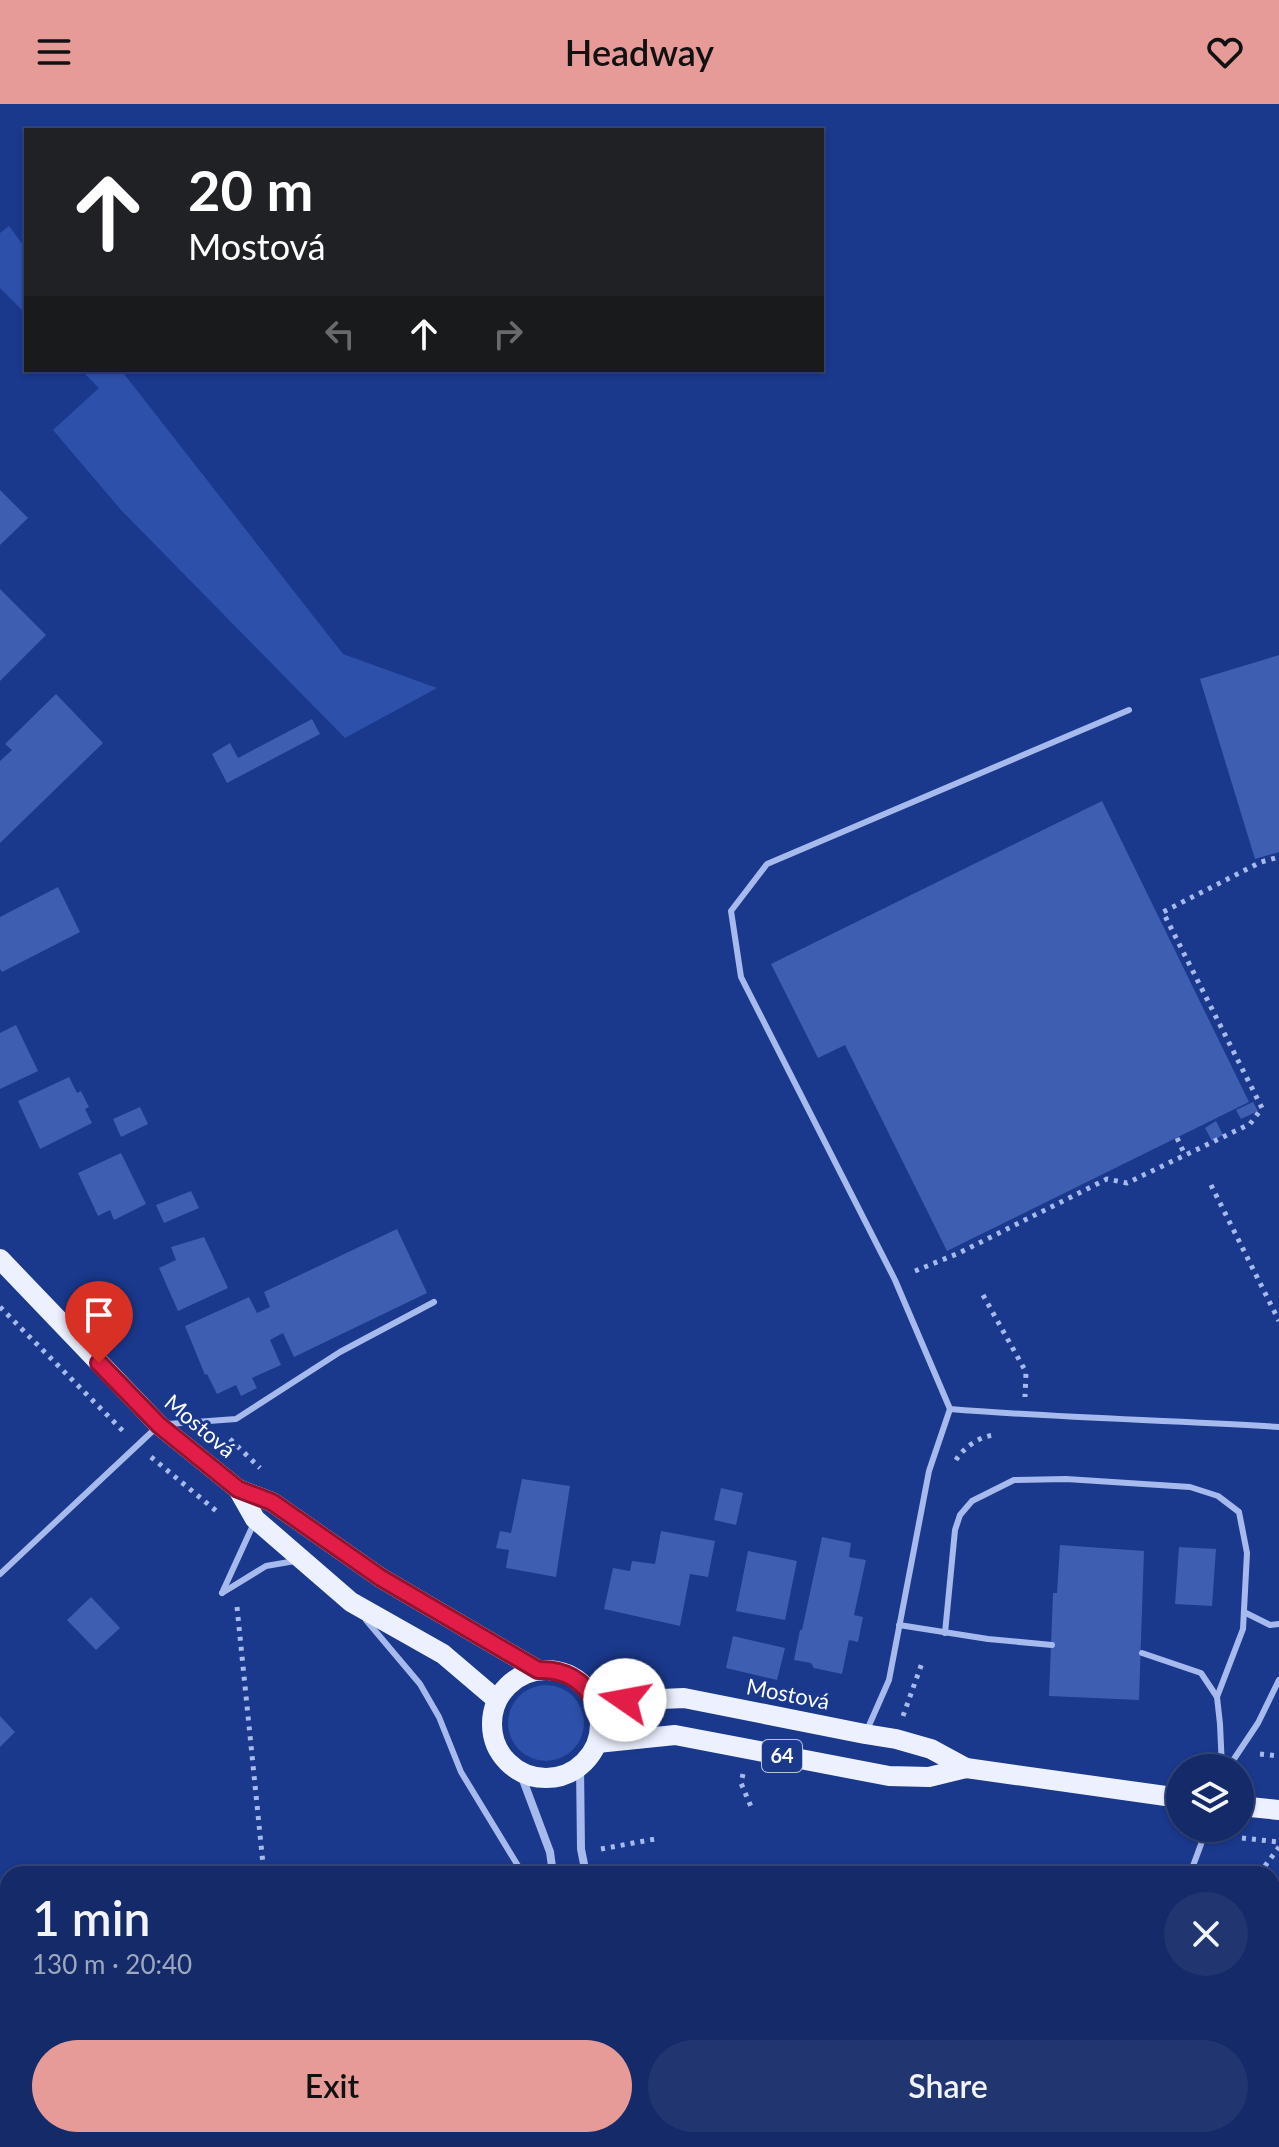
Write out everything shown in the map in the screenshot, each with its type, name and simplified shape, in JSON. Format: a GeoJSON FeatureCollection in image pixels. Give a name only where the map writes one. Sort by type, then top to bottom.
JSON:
{"type":"FeatureCollection","features":[{"type":"Feature","properties":{"kind":"main road","name":"Mostová"},"geometry":{"type":"LineString","coordinates":[[0,1259],[159,1425],[238,1489],[272,1502],[381,1578],[538,1670]]}},
{"type":"Feature","properties":{"kind":"main road","name":"Mostová"},"geometry":{"type":"LineString","coordinates":[[238,1489],[255,1519],[351,1602],[443,1654],[497,1700]]}},
{"type":"Feature","properties":{"kind":"main road"},"geometry":{"type":"LineString","coordinates":[[538,1670],[554,1670],[569,1675],[587,1688],[595,1702],[600,1722],[597,1743],[590,1756],[580,1766],[551,1778],[520,1772],[504,1759],[494,1741],[491,1720],[497,1700],[514,1680],[538,1670]]}},
{"type":"Feature","properties":{"kind":"main road","name":"Mostová"},"geometry":{"type":"LineString","coordinates":[[595,1702],[684,1698],[896,1739],[931,1749],[966,1768],[1166,1796]]}},
{"type":"Feature","properties":{"kind":"main road","name":"Mostová"},"geometry":{"type":"LineString","coordinates":[[597,1743],[675,1735],[889,1776],[929,1777],[966,1768]]}},
{"type":"Feature","properties":{"kind":"main road"},"geometry":{"type":"LineString","coordinates":[[1254,1807],[1279,1810]]}},
{"type":"Feature","properties":{"kind":"street"},"geometry":{"type":"LineString","coordinates":[[580,1766],[581,1849],[584,1866]]}},
{"type":"Feature","properties":{"kind":"street"},"geometry":{"type":"LineString","coordinates":[[520,1772],[550,1852],[552,1866]]}},
{"type":"Feature","properties":{"kind":"lane"},"geometry":{"type":"LineString","coordinates":[[865,1734],[889,1680],[929,1471],[950,1409],[895,1280],[741,977],[731,911],[767,864],[1129,710]]}},
{"type":"Feature","properties":{"kind":"lane"},"geometry":{"type":"LineString","coordinates":[[0,1574],[159,1425],[236,1419],[340,1352],[434,1302]]}},
{"type":"Feature","properties":{"kind":"lane"},"geometry":{"type":"LineString","coordinates":[[950,1409],[1279,1427]]}},
{"type":"Feature","properties":{"kind":"lane"},"geometry":{"type":"LineString","coordinates":[[945,1633],[955,1530],[960,1515],[972,1501],[1014,1480],[1066,1479],[1190,1487],[1218,1496],[1239,1512],[1247,1553],[1243,1629],[1217,1697],[1221,1754]]}},
{"type":"Feature","properties":{"kind":"lane"},"geometry":{"type":"LineString","coordinates":[[255,1519],[222,1593],[266,1566],[301,1560]]}},
{"type":"Feature","properties":{"kind":"lane"},"geometry":{"type":"LineString","coordinates":[[351,1602],[420,1684],[439,1717],[461,1772],[518,1866]]}},
{"type":"Feature","properties":{"kind":"lane"},"geometry":{"type":"LineString","coordinates":[[1244,1612],[1270,1625],[1279,1624]]}},
{"type":"Feature","properties":{"kind":"lane"},"geometry":{"type":"LineString","coordinates":[[899,1625],[1052,1645]]}},
{"type":"Feature","properties":{"kind":"lane"},"geometry":{"type":"LineString","coordinates":[[1142,1653],[1201,1673],[1217,1697]]}},
{"type":"Feature","properties":{"kind":"lane"},"geometry":{"type":"LineString","coordinates":[[1237,1754],[1258,1723],[1279,1680]]}},
{"type":"Feature","properties":{"kind":"lane"},"geometry":{"type":"LineString","coordinates":[[1193,1866],[1202,1842]]}},
{"type":"Feature","properties":{"kind":"path"},"geometry":{"type":"LineString","coordinates":[[915,1271],[959,1253],[1107,1179],[1127,1183],[1250,1124],[1262,1108],[1163,912],[1261,862],[1279,857]]}},
{"type":"Feature","properties":{"kind":"path"},"geometry":{"type":"LineString","coordinates":[[1177,1138],[1185,1155]]}},
{"type":"Feature","properties":{"kind":"path"},"geometry":{"type":"LineString","coordinates":[[1211,1185],[1279,1321]]}},
{"type":"Feature","properties":{"kind":"path"},"geometry":{"type":"LineString","coordinates":[[983,1295],[1026,1372],[1025,1398]]}},
{"type":"Feature","properties":{"kind":"path"},"geometry":{"type":"LineString","coordinates":[[0,1307],[113,1423]]}},
{"type":"Feature","properties":{"kind":"path"},"geometry":{"type":"LineString","coordinates":[[210,1421],[263,1471]]}},
{"type":"Feature","properties":{"kind":"path"},"geometry":{"type":"LineString","coordinates":[[237,1606],[263,1866]]}},
{"type":"Feature","properties":{"kind":"path"},"geometry":{"type":"LineString","coordinates":[[902,1718],[922,1663]]}},
{"type":"Feature","properties":{"kind":"path"},"geometry":{"type":"LineString","coordinates":[[743,1775],[741,1783],[752,1809]]}},
{"type":"Feature","properties":{"kind":"path"},"geometry":{"type":"LineString","coordinates":[[608,1849],[655,1839]]}},
{"type":"Feature","properties":{"kind":"path"},"geometry":{"type":"LineString","coordinates":[[1254,1840],[1279,1845],[1265,1866]]}},
{"type":"Feature","properties":{"kind":"shaded area"},"geometry":{"type":"Polygon","coordinates":[[[9,226],[24,246],[24,312],[0,288],[0,233],[9,226]]]}},
{"type":"Feature","properties":{"kind":"shaded area"},"geometry":{"type":"Polygon","coordinates":[[[83,372],[123,372],[343,654],[437,688],[345,738],[121,510],[53,430],[99,388],[83,372]]]}},
{"type":"Feature","properties":{"kind":"shaded area"},"geometry":{"type":"Polygon","coordinates":[[[539,1685],[553,1685],[567,1691],[578,1702],[584,1723],[581,1738],[573,1750],[553,1761],[539,1761],[525,1755],[514,1744],[508,1730],[508,1716],[514,1702],[525,1691],[539,1685]]]}},
{"type":"Feature","properties":{"kind":"building"},"geometry":{"type":"Polygon","coordinates":[[[0,490],[28,518],[0,545],[0,490]]]}},
{"type":"Feature","properties":{"kind":"building"},"geometry":{"type":"Polygon","coordinates":[[[0,589],[46,635],[0,681],[0,589]]]}},
{"type":"Feature","properties":{"kind":"building"},"geometry":{"type":"Polygon","coordinates":[[[1279,655],[1279,852],[1255,859],[1200,679],[1279,655]]]}},
{"type":"Feature","properties":{"kind":"building"},"geometry":{"type":"Polygon","coordinates":[[[56,694],[103,743],[0,843],[0,761],[12,750],[5,744],[56,694]]]}},
{"type":"Feature","properties":{"kind":"building"},"geometry":{"type":"Polygon","coordinates":[[[312,719],[320,734],[227,783],[212,754],[230,743],[238,758],[312,719]]]}},
{"type":"Feature","properties":{"kind":"building"},"geometry":{"type":"Polygon","coordinates":[[[1102,801],[1249,1102],[947,1251],[845,1045],[818,1058],[771,964],[1102,801]]]}},
{"type":"Feature","properties":{"kind":"building"},"geometry":{"type":"Polygon","coordinates":[[[58,887],[80,932],[2,972],[0,917],[58,887]]]}},
{"type":"Feature","properties":{"kind":"building"},"geometry":{"type":"Polygon","coordinates":[[[16,1025],[38,1071],[0,1089],[0,1033],[16,1025]]]}},
{"type":"Feature","properties":{"kind":"building"},"geometry":{"type":"Polygon","coordinates":[[[69,1077],[89,1107],[85,1109],[92,1123],[40,1149],[18,1101],[69,1077]]]}},
{"type":"Feature","properties":{"kind":"building"},"geometry":{"type":"Polygon","coordinates":[[[1253,1102],[1258,1111],[1241,1119],[1236,1110],[1253,1102]]]}},
{"type":"Feature","properties":{"kind":"building"},"geometry":{"type":"Polygon","coordinates":[[[140,1107],[148,1124],[121,1137],[113,1119],[140,1107]]]}},
{"type":"Feature","properties":{"kind":"building"},"geometry":{"type":"Polygon","coordinates":[[[1216,1121],[1223,1135],[1212,1141],[1205,1128],[1216,1121]]]}},
{"type":"Feature","properties":{"kind":"building"},"geometry":{"type":"Polygon","coordinates":[[[121,1153],[146,1204],[114,1220],[110,1210],[98,1216],[78,1173],[121,1153]]]}},
{"type":"Feature","properties":{"kind":"building"},"geometry":{"type":"Polygon","coordinates":[[[191,1191],[199,1208],[164,1223],[156,1205],[191,1191]]]}},
{"type":"Feature","properties":{"kind":"building"},"geometry":{"type":"Polygon","coordinates":[[[397,1229],[427,1293],[294,1357],[283,1333],[270,1340],[281,1365],[252,1378],[257,1388],[241,1396],[236,1385],[217,1394],[205,1375],[185,1326],[249,1297],[257,1313],[270,1307],[264,1292],[397,1229]]]}},
{"type":"Feature","properties":{"kind":"building"},"geometry":{"type":"Polygon","coordinates":[[[204,1237],[228,1288],[178,1311],[159,1268],[176,1260],[171,1247],[204,1237]]]}},
{"type":"Feature","properties":{"kind":"building"},"geometry":{"type":"Polygon","coordinates":[[[522,1479],[570,1486],[556,1577],[506,1568],[509,1550],[496,1548],[500,1531],[511,1533],[522,1479]]]}},
{"type":"Feature","properties":{"kind":"building"},"geometry":{"type":"Polygon","coordinates":[[[721,1488],[743,1493],[736,1525],[714,1520],[721,1488]]]}},
{"type":"Feature","properties":{"kind":"building"},"geometry":{"type":"Polygon","coordinates":[[[661,1531],[715,1541],[708,1577],[690,1574],[680,1626],[604,1609],[613,1568],[630,1571],[632,1561],[655,1564],[661,1531]]]}},
{"type":"Feature","properties":{"kind":"building"},"geometry":{"type":"Polygon","coordinates":[[[822,1537],[851,1543],[849,1557],[866,1560],[854,1615],[863,1617],[858,1642],[849,1640],[842,1674],[794,1660],[822,1537]]]}},
{"type":"Feature","properties":{"kind":"building"},"geometry":{"type":"Polygon","coordinates":[[[1060,1545],[1144,1551],[1139,1700],[1049,1696],[1053,1593],[1057,1593],[1060,1545]]]}},
{"type":"Feature","properties":{"kind":"building"},"geometry":{"type":"Polygon","coordinates":[[[1179,1547],[1216,1549],[1212,1606],[1175,1604],[1179,1547]]]}},
{"type":"Feature","properties":{"kind":"building"},"geometry":{"type":"Polygon","coordinates":[[[748,1551],[797,1561],[785,1620],[736,1611],[748,1551]]]}},
{"type":"Feature","properties":{"kind":"building"},"geometry":{"type":"Polygon","coordinates":[[[91,1597],[120,1628],[96,1650],[67,1620],[91,1597]]]}},
{"type":"Feature","properties":{"kind":"building"},"geometry":{"type":"Polygon","coordinates":[[[733,1636],[785,1648],[777,1680],[726,1668],[733,1636]]]}},
{"type":"Feature","properties":{"kind":"building"},"geometry":{"type":"Polygon","coordinates":[[[0,1716],[15,1732],[0,1747],[0,1716]]]}},
{"type":"Feature","properties":{"kind":"route"},"geometry":{"type":"LineString","coordinates":[[99,1363],[159,1425],[238,1489],[272,1502],[381,1578],[538,1670],[554,1670],[569,1675],[587,1688],[595,1702],[625,1700]]}}]}
